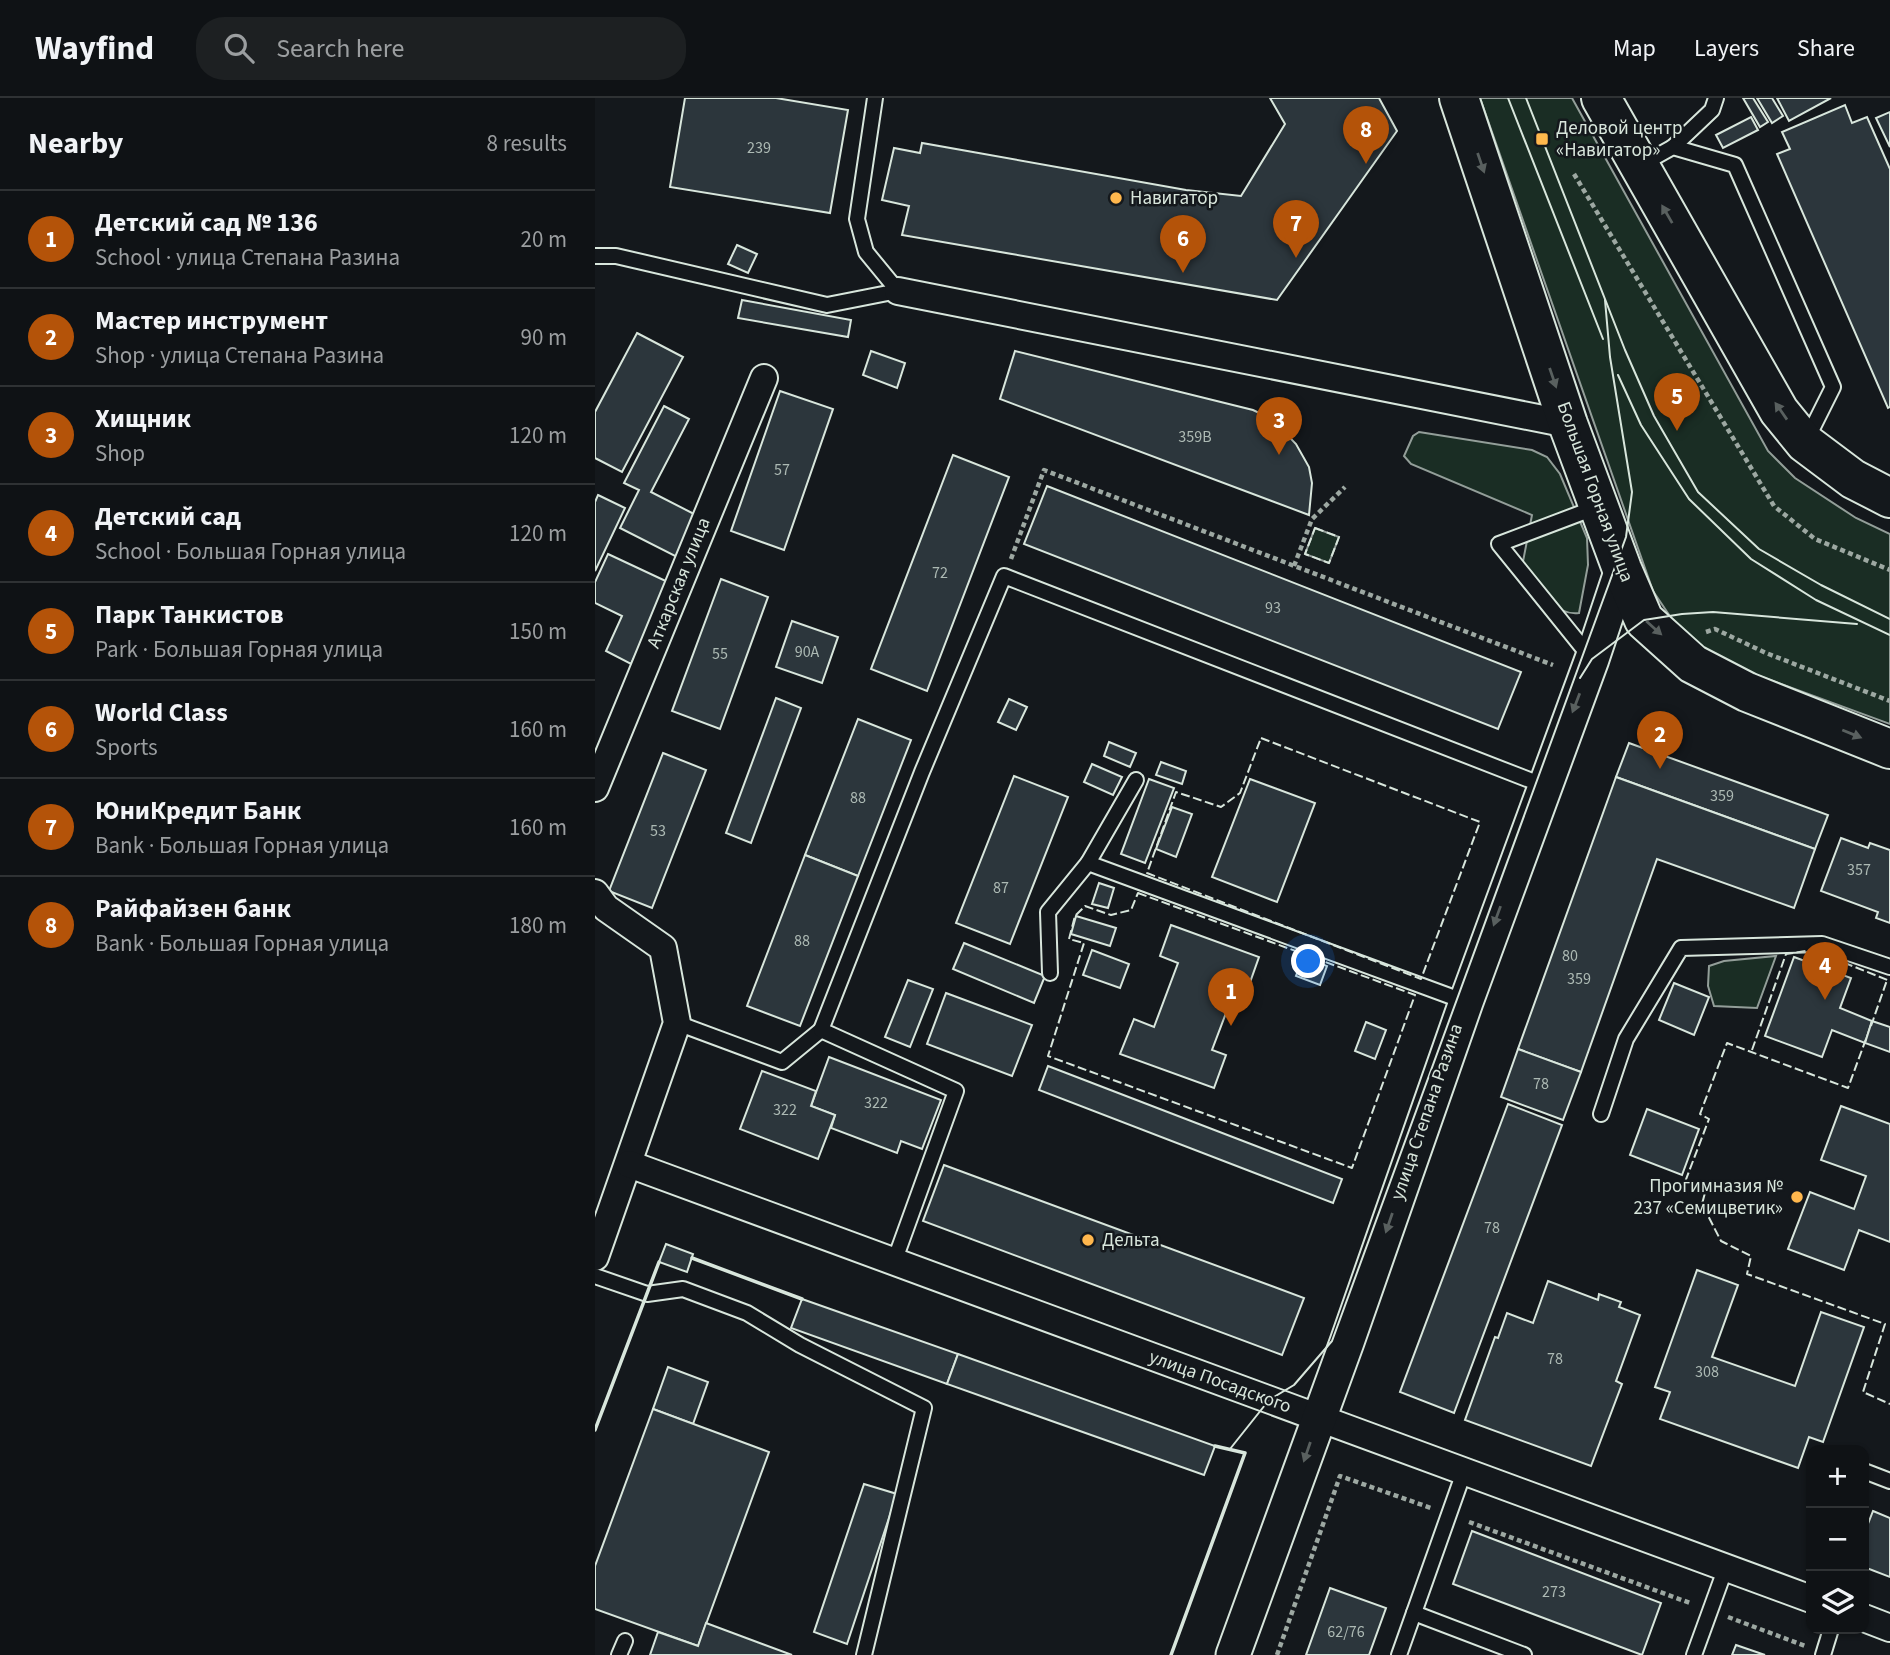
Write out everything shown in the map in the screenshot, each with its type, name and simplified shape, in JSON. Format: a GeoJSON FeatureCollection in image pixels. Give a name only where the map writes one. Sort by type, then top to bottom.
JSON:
{"type":"FeatureCollection","features":[{"type":"Feature","properties":{"kind":"main road","name":"Большая Горная улица"},"geometry":{"type":"LineString","coordinates":[[1459,98],[1568,424],[1644,620],[1693,664],[1747,692],[1890,748]]}},
{"type":"Feature","properties":{"kind":"main road"},"geometry":{"type":"LineString","coordinates":[[1601,98],[1779,411],[1805,443],[1853,479],[1890,498]]}},
{"type":"Feature","properties":{"kind":"street"},"geometry":{"type":"LineString","coordinates":[[898,292],[1568,424]]}},
{"type":"Feature","properties":{"kind":"street","name":"Аткарская улица"},"geometry":{"type":"LineString","coordinates":[[595,788],[764,378]]}},
{"type":"Feature","properties":{"kind":"street","name":"улица Степана Разина"},"geometry":{"type":"LineString","coordinates":[[1233,1655],[1466,1002],[1592,659],[1622,569]]}},
{"type":"Feature","properties":{"kind":"street"},"geometry":{"type":"LineString","coordinates":[[595,893],[606,908],[663,947],[677,1023],[595,1257]]}},
{"type":"Feature","properties":{"kind":"street","name":"улица Посадского"},"geometry":{"type":"LineString","coordinates":[[629,1164],[1806,1597]]}},
{"type":"Feature","properties":{"kind":"street"},"geometry":{"type":"LineString","coordinates":[[1869,1620],[1890,1628]]}},
{"type":"Feature","properties":{"kind":"lane"},"geometry":{"type":"LineString","coordinates":[[595,256],[616,256],[827,305],[898,292],[866,253],[857,219],[875,98]]}},
{"type":"Feature","properties":{"kind":"lane"},"geometry":{"type":"LineString","coordinates":[[1639,166],[1673,147],[1712,110],[1716,98]]}},
{"type":"Feature","properties":{"kind":"lane"},"geometry":{"type":"LineString","coordinates":[[1673,147],[1735,165],[1833,387],[1805,443]]}},
{"type":"Feature","properties":{"kind":"lane"},"geometry":{"type":"LineString","coordinates":[[1592,659],[1499,544],[1599,507]]}},
{"type":"Feature","properties":{"kind":"lane"},"geometry":{"type":"LineString","coordinates":[[677,1023],[782,1062],[821,1030],[922,772],[1004,576],[1545,786]]}},
{"type":"Feature","properties":{"kind":"lane"},"geometry":{"type":"LineString","coordinates":[[1051,973],[1048,912],[1088,863],[1136,780]]}},
{"type":"Feature","properties":{"kind":"lane"},"geometry":{"type":"LineString","coordinates":[[1088,863],[1466,1002]]}},
{"type":"Feature","properties":{"kind":"lane"},"geometry":{"type":"LineString","coordinates":[[1601,1114],[1626,1039],[1681,947],[1822,944],[1890,967]]}},
{"type":"Feature","properties":{"kind":"lane"},"geometry":{"type":"LineString","coordinates":[[821,1030],[956,1091],[894,1262]]}},
{"type":"Feature","properties":{"kind":"lane"},"geometry":{"type":"LineString","coordinates":[[595,1276],[647,1294],[683,1289],[747,1313],[800,1345],[924,1408],[864,1655]]}},
{"type":"Feature","properties":{"kind":"lane"},"geometry":{"type":"LineString","coordinates":[[1399,1655],[1464,1472]]}},
{"type":"Feature","properties":{"kind":"lane"},"geometry":{"type":"LineString","coordinates":[[1869,1473],[1890,1481]]}},
{"type":"Feature","properties":{"kind":"lane"},"geometry":{"type":"LineString","coordinates":[[1694,1655],[1726,1567]]}},
{"type":"Feature","properties":{"kind":"lane"},"geometry":{"type":"LineString","coordinates":[[1414,1613],[1522,1655]]}},
{"type":"Feature","properties":{"kind":"lane"},"geometry":{"type":"LineString","coordinates":[[1823,1654],[1829,1634]]}},
{"type":"Feature","properties":{"kind":"lane"},"geometry":{"type":"LineString","coordinates":[[619,1655],[625,1641]]}},
{"type":"Feature","properties":{"kind":"path"},"geometry":{"type":"LineString","coordinates":[[1574,174],[1774,506],[1815,539],[1890,570]]}},
{"type":"Feature","properties":{"kind":"path"},"geometry":{"type":"LineString","coordinates":[[1004,576],[1044,470],[1553,665]]}},
{"type":"Feature","properties":{"kind":"path"},"geometry":{"type":"LineString","coordinates":[[1294,566],[1307,541],[1312,519],[1345,487]]}},
{"type":"Feature","properties":{"kind":"path"},"geometry":{"type":"LineString","coordinates":[[1684,655],[1704,632],[1715,629],[1766,653],[1890,701]]}},
{"type":"Feature","properties":{"kind":"path"},"geometry":{"type":"LineString","coordinates":[[1276,1655],[1340,1476],[1823,1654]]}},
{"type":"Feature","properties":{"kind":"green space"},"geometry":{"type":"Polygon","coordinates":[[[1480,98],[1572,98],[1768,451],[1795,478],[1856,518],[1890,534],[1890,724],[1727,664],[1684,637],[1653,591],[1480,98]]]}},
{"type":"Feature","properties":{"kind":"green space"},"geometry":{"type":"Polygon","coordinates":[[[1419,432],[1532,450],[1547,457],[1560,474],[1587,538],[1588,565],[1579,613],[1554,607],[1520,577],[1532,515],[1411,464],[1404,456],[1413,436],[1419,432]]]}},
{"type":"Feature","properties":{"kind":"green space"},"geometry":{"type":"Polygon","coordinates":[[[1315,528],[1339,537],[1329,563],[1305,554],[1315,528]]]}},
{"type":"Feature","properties":{"kind":"green space"},"geometry":{"type":"Polygon","coordinates":[[[1776,956],[1757,1008],[1714,1006],[1708,986],[1709,966],[1724,961],[1776,956]]]}},
{"type":"Feature","properties":{"kind":"building"},"geometry":{"type":"Polygon","coordinates":[[[685,98],[776,98],[848,110],[830,213],[670,187],[685,98]]]}},
{"type":"Feature","properties":{"kind":"building","name":"Навигатор"},"geometry":{"type":"Polygon","coordinates":[[[1270,98],[1379,98],[1397,131],[1277,300],[902,235],[909,206],[882,200],[894,148],[920,153],[922,143],[1186,190],[1241,196],[1285,124],[1270,98]]]}},
{"type":"Feature","properties":{"kind":"building"},"geometry":{"type":"Polygon","coordinates":[[[1743,98],[1753,98],[1768,122],[1760,127],[1743,98]]]}},
{"type":"Feature","properties":{"kind":"building"},"geometry":{"type":"Polygon","coordinates":[[[1757,98],[1772,98],[1783,116],[1772,123],[1757,98]]]}},
{"type":"Feature","properties":{"kind":"building"},"geometry":{"type":"Polygon","coordinates":[[[1777,98],[1831,98],[1789,121],[1777,98]]]}},
{"type":"Feature","properties":{"kind":"building"},"geometry":{"type":"Polygon","coordinates":[[[1845,105],[1852,123],[1867,117],[1890,169],[1888,408],[1777,154],[1790,149],[1782,132],[1845,105]]]}},
{"type":"Feature","properties":{"kind":"building"},"geometry":{"type":"Polygon","coordinates":[[[1890,112],[1890,147],[1876,118],[1890,112]]]}},
{"type":"Feature","properties":{"kind":"building"},"geometry":{"type":"Polygon","coordinates":[[[1751,117],[1758,130],[1723,148],[1716,135],[1751,117]]]}},
{"type":"Feature","properties":{"kind":"building"},"geometry":{"type":"Polygon","coordinates":[[[737,245],[757,254],[748,273],[728,264],[737,245]]]}},
{"type":"Feature","properties":{"kind":"building"},"geometry":{"type":"Polygon","coordinates":[[[742,300],[851,320],[848,337],[738,318],[742,300]]]}},
{"type":"Feature","properties":{"kind":"building"},"geometry":{"type":"Polygon","coordinates":[[[637,333],[683,357],[622,472],[595,458],[595,412],[637,333]]]}},
{"type":"Feature","properties":{"kind":"building"},"geometry":{"type":"Polygon","coordinates":[[[871,351],[905,363],[897,388],[863,375],[871,351]]]}},
{"type":"Feature","properties":{"kind":"building"},"geometry":{"type":"Polygon","coordinates":[[[1015,351],[1253,410],[1272,419],[1296,444],[1309,467],[1312,483],[1309,515],[1000,399],[1015,351]]]}},
{"type":"Feature","properties":{"kind":"building"},"geometry":{"type":"Polygon","coordinates":[[[780,391],[833,409],[784,550],[731,531],[780,391]]]}},
{"type":"Feature","properties":{"kind":"building"},"geometry":{"type":"Polygon","coordinates":[[[664,406],[689,419],[651,492],[698,516],[677,557],[620,528],[639,490],[624,483],[664,406]]]}},
{"type":"Feature","properties":{"kind":"building"},"geometry":{"type":"Polygon","coordinates":[[[953,455],[1009,477],[927,691],[871,669],[953,455]]]}},
{"type":"Feature","properties":{"kind":"building"},"geometry":{"type":"Polygon","coordinates":[[[1047,486],[1521,672],[1498,729],[1024,544],[1047,486]]]}},
{"type":"Feature","properties":{"kind":"building"},"geometry":{"type":"Polygon","coordinates":[[[598,495],[625,508],[595,571],[595,502],[598,495]]]}},
{"type":"Feature","properties":{"kind":"building"},"geometry":{"type":"Polygon","coordinates":[[[608,554],[670,583],[631,664],[606,651],[622,616],[595,603],[595,582],[608,554]]]}},
{"type":"Feature","properties":{"kind":"building"},"geometry":{"type":"Polygon","coordinates":[[[721,579],[768,597],[720,729],[672,711],[721,579]]]}},
{"type":"Feature","properties":{"kind":"building"},"geometry":{"type":"Polygon","coordinates":[[[792,621],[838,637],[822,683],[776,667],[792,621]]]}},
{"type":"Feature","properties":{"kind":"building"},"geometry":{"type":"Polygon","coordinates":[[[776,698],[801,708],[751,843],[726,833],[776,698]]]}},
{"type":"Feature","properties":{"kind":"building"},"geometry":{"type":"Polygon","coordinates":[[[1009,699],[1027,707],[1016,730],[998,722],[1009,699]]]}},
{"type":"Feature","properties":{"kind":"building"},"geometry":{"type":"Polygon","coordinates":[[[858,719],[911,740],[858,876],[805,855],[858,719]]]}},
{"type":"Feature","properties":{"kind":"building"},"geometry":{"type":"Polygon","coordinates":[[[1109,742],[1136,753],[1130,767],[1104,756],[1109,742]]]}},
{"type":"Feature","properties":{"kind":"building"},"geometry":{"type":"Polygon","coordinates":[[[1629,743],[1828,815],[1815,849],[1616,777],[1629,743]]]}},
{"type":"Feature","properties":{"kind":"building"},"geometry":{"type":"Polygon","coordinates":[[[663,753],[706,770],[652,908],[609,891],[663,753]]]}},
{"type":"Feature","properties":{"kind":"building"},"geometry":{"type":"Polygon","coordinates":[[[1161,762],[1186,771],[1182,784],[1156,775],[1161,762]]]}},
{"type":"Feature","properties":{"kind":"building"},"geometry":{"type":"Polygon","coordinates":[[[1092,764],[1122,777],[1113,795],[1084,782],[1092,764]]]}},
{"type":"Feature","properties":{"kind":"building"},"geometry":{"type":"Polygon","coordinates":[[[1014,776],[1068,797],[1010,944],[956,923],[1014,776]]]}},
{"type":"Feature","properties":{"kind":"building"},"geometry":{"type":"Polygon","coordinates":[[[1616,777],[1815,849],[1794,908],[1657,859],[1581,1072],[1518,1049],[1616,777]]]}},
{"type":"Feature","properties":{"kind":"building"},"geometry":{"type":"Polygon","coordinates":[[[1149,779],[1174,788],[1145,863],[1121,854],[1149,779]]]}},
{"type":"Feature","properties":{"kind":"building"},"geometry":{"type":"Polygon","coordinates":[[[1250,779],[1315,803],[1277,902],[1212,877],[1250,779]]]}},
{"type":"Feature","properties":{"kind":"building"},"geometry":{"type":"Polygon","coordinates":[[[1172,807],[1192,814],[1176,857],[1156,849],[1172,807]]]}},
{"type":"Feature","properties":{"kind":"building"},"geometry":{"type":"Polygon","coordinates":[[[1841,838],[1868,848],[1870,843],[1890,850],[1890,923],[1876,918],[1878,912],[1821,891],[1841,838]]]}},
{"type":"Feature","properties":{"kind":"building"},"geometry":{"type":"Polygon","coordinates":[[[805,855],[858,876],[800,1026],[747,1006],[805,855]]]}},
{"type":"Feature","properties":{"kind":"building"},"geometry":{"type":"Polygon","coordinates":[[[1099,883],[1114,888],[1108,908],[1092,904],[1099,883]]]}},
{"type":"Feature","properties":{"kind":"building"},"geometry":{"type":"Polygon","coordinates":[[[1076,916],[1116,928],[1110,946],[1071,934],[1076,916]]]}},
{"type":"Feature","properties":{"kind":"building"},"geometry":{"type":"Polygon","coordinates":[[[1171,925],[1259,957],[1248,988],[1237,984],[1212,1050],[1226,1055],[1214,1088],[1120,1054],[1134,1019],[1154,1027],[1178,963],[1160,956],[1171,925]]]}},
{"type":"Feature","properties":{"kind":"building"},"geometry":{"type":"Polygon","coordinates":[[[964,943],[1045,976],[1034,1003],[953,969],[964,943]]]}},
{"type":"Feature","properties":{"kind":"building"},"geometry":{"type":"Polygon","coordinates":[[[1092,950],[1129,964],[1120,988],[1083,975],[1092,950]]]}},
{"type":"Feature","properties":{"kind":"building"},"geometry":{"type":"Polygon","coordinates":[[[1303,957],[1327,966],[1320,985],[1296,976],[1303,957]]]}},
{"type":"Feature","properties":{"kind":"building"},"geometry":{"type":"Polygon","coordinates":[[[1794,957],[1851,978],[1840,1008],[1872,1021],[1865,1043],[1832,1030],[1822,1057],[1765,1036],[1794,957]]]}},
{"type":"Feature","properties":{"kind":"building"},"geometry":{"type":"Polygon","coordinates":[[[908,980],[933,989],[910,1047],[885,1037],[908,980]]]}},
{"type":"Feature","properties":{"kind":"building"},"geometry":{"type":"Polygon","coordinates":[[[1674,983],[1709,997],[1694,1035],[1659,1020],[1674,983]]]}},
{"type":"Feature","properties":{"kind":"building"},"geometry":{"type":"Polygon","coordinates":[[[946,993],[1032,1025],[1012,1076],[927,1044],[946,993]]]}},
{"type":"Feature","properties":{"kind":"building"},"geometry":{"type":"Polygon","coordinates":[[[1872,1021],[1890,1027],[1890,1052],[1865,1043],[1872,1021]]]}},
{"type":"Feature","properties":{"kind":"building"},"geometry":{"type":"Polygon","coordinates":[[[1366,1022],[1386,1030],[1375,1059],[1355,1051],[1366,1022]]]}},
{"type":"Feature","properties":{"kind":"building"},"geometry":{"type":"Polygon","coordinates":[[[1518,1049],[1581,1072],[1563,1120],[1501,1097],[1518,1049]]]}},
{"type":"Feature","properties":{"kind":"building"},"geometry":{"type":"Polygon","coordinates":[[[829,1057],[941,1100],[922,1149],[901,1141],[897,1153],[831,1128],[835,1115],[811,1106],[829,1057]]]}},
{"type":"Feature","properties":{"kind":"building"},"geometry":{"type":"Polygon","coordinates":[[[1048,1066],[1342,1179],[1333,1203],[1039,1090],[1048,1066]]]}},
{"type":"Feature","properties":{"kind":"building"},"geometry":{"type":"Polygon","coordinates":[[[762,1071],[816,1091],[811,1106],[835,1115],[818,1159],[740,1129],[762,1071]]]}},
{"type":"Feature","properties":{"kind":"building"},"geometry":{"type":"Polygon","coordinates":[[[1508,1104],[1562,1125],[1454,1413],[1400,1392],[1508,1104]]]}},
{"type":"Feature","properties":{"kind":"building"},"geometry":{"type":"Polygon","coordinates":[[[1841,1106],[1890,1124],[1890,1242],[1859,1230],[1844,1270],[1788,1249],[1810,1192],[1854,1209],[1866,1176],[1821,1160],[1841,1106]]]}},
{"type":"Feature","properties":{"kind":"building"},"geometry":{"type":"Polygon","coordinates":[[[1647,1109],[1699,1129],[1682,1175],[1630,1155],[1647,1109]]]}},
{"type":"Feature","properties":{"kind":"building"},"geometry":{"type":"Polygon","coordinates":[[[944,1165],[1304,1298],[1282,1355],[923,1221],[944,1165]]]}},
{"type":"Feature","properties":{"kind":"building"},"geometry":{"type":"Polygon","coordinates":[[[666,1244],[693,1254],[687,1272],[659,1262],[666,1244]]]}},
{"type":"Feature","properties":{"kind":"building"},"geometry":{"type":"Polygon","coordinates":[[[1697,1270],[1738,1285],[1712,1357],[1795,1386],[1821,1312],[1864,1327],[1823,1442],[1809,1437],[1798,1468],[1660,1419],[1670,1392],[1655,1387],[1697,1270]]]}},
{"type":"Feature","properties":{"kind":"building"},"geometry":{"type":"Polygon","coordinates":[[[1548,1281],[1598,1300],[1599,1294],[1621,1302],[1619,1307],[1640,1315],[1616,1381],[1622,1384],[1591,1466],[1465,1420],[1495,1337],[1498,1338],[1507,1313],[1533,1323],[1548,1281]]]}},
{"type":"Feature","properties":{"kind":"building"},"geometry":{"type":"Polygon","coordinates":[[[802,1299],[958,1354],[947,1384],[791,1328],[802,1299]]]}},
{"type":"Feature","properties":{"kind":"building"},"geometry":{"type":"Polygon","coordinates":[[[958,1354],[1215,1446],[1204,1475],[947,1384],[958,1354]]]}},
{"type":"Feature","properties":{"kind":"building"},"geometry":{"type":"Polygon","coordinates":[[[668,1367],[708,1382],[693,1424],[653,1409],[668,1367]]]}},
{"type":"Feature","properties":{"kind":"building"},"geometry":{"type":"Polygon","coordinates":[[[653,1409],[769,1452],[698,1646],[595,1609],[595,1566],[653,1409]]]}},
{"type":"Feature","properties":{"kind":"building"},"geometry":{"type":"Polygon","coordinates":[[[864,1484],[897,1494],[847,1644],[814,1632],[864,1484]]]}},
{"type":"Feature","properties":{"kind":"building"},"geometry":{"type":"Polygon","coordinates":[[[1873,1511],[1890,1518],[1890,1577],[1869,1569],[1869,1521],[1873,1511]]]}},
{"type":"Feature","properties":{"kind":"building"},"geometry":{"type":"Polygon","coordinates":[[[1472,1531],[1661,1603],[1642,1655],[1453,1584],[1472,1531]]]}},
{"type":"Feature","properties":{"kind":"building"},"geometry":{"type":"Polygon","coordinates":[[[1330,1588],[1386,1608],[1369,1655],[1306,1655],[1330,1588]]]}},
{"type":"Feature","properties":{"kind":"building"},"geometry":{"type":"Polygon","coordinates":[[[706,1623],[792,1655],[650,1655],[658,1632],[698,1646],[706,1623]]]}},
{"type":"Feature","properties":{"kind":"building"},"geometry":{"type":"Polygon","coordinates":[[[1736,1645],[1765,1655],[1732,1655],[1736,1645]]]}},
{"type":"Feature","properties":{"kind":"tram line"},"geometry":{"type":"LineString","coordinates":[[1508,98],[1603,339]]}},
{"type":"Feature","properties":{"kind":"tram line"},"geometry":{"type":"LineString","coordinates":[[1526,98],[1625,350],[1654,416],[1698,492],[1759,549],[1821,585],[1890,619]]}},
{"type":"Feature","properties":{"kind":"tram line"},"geometry":{"type":"LineString","coordinates":[[1230,1449],[1269,1400],[1294,1385],[1332,1341],[1626,537],[1632,492],[1610,357],[1605,300]]}},
{"type":"Feature","properties":{"kind":"tram line"},"geometry":{"type":"LineString","coordinates":[[1618,375],[1641,425],[1689,499],[1751,559],[1816,600],[1890,635]]}},
{"type":"Feature","properties":{"kind":"tram line"},"geometry":{"type":"LineString","coordinates":[[1580,678],[1592,659],[1644,620],[1713,612],[1857,624]]}},
{"type":"Feature","properties":{"kind":"fence"},"geometry":{"type":"LineString","coordinates":[[1315,528],[1339,537],[1329,563],[1305,554],[1315,528]]}},
{"type":"Feature","properties":{"kind":"fence"},"geometry":{"type":"LineString","coordinates":[[1261,738],[1480,822],[1421,979],[1147,873],[1176,792],[1221,807],[1240,793],[1261,738]]}},
{"type":"Feature","properties":{"kind":"fence"},"geometry":{"type":"LineString","coordinates":[[1138,893],[1415,995],[1352,1168],[1048,1056],[1084,943],[1069,939],[1075,916],[1085,906],[1111,915],[1131,910],[1138,893]]}},
{"type":"Feature","properties":{"kind":"fence"},"geometry":{"type":"LineString","coordinates":[[1752,1050],[1786,954],[1812,950],[1890,981]]}},
{"type":"Feature","properties":{"kind":"fence"},"geometry":{"type":"LineString","coordinates":[[1871,1026],[1887,980]]}},
{"type":"Feature","properties":{"kind":"fence"},"geometry":{"type":"LineString","coordinates":[[1866,1039],[1848,1088],[1727,1043],[1700,1114],[1709,1119],[1685,1182],[1706,1189],[1702,1204],[1721,1241],[1751,1256],[1747,1274],[1885,1324],[1863,1392],[1890,1404]]}},
{"type":"Feature","properties":{"kind":"wall"},"geometry":{"type":"LineString","coordinates":[[692,1258],[802,1299]]}},
{"type":"Feature","properties":{"kind":"wall"},"geometry":{"type":"LineString","coordinates":[[595,1430],[659,1262]]}},
{"type":"Feature","properties":{"kind":"wall"},"geometry":{"type":"LineString","coordinates":[[1171,1655],[1245,1453],[1215,1446]]}},
{"type":"Feature","properties":{"kind":"place","name":"Деловой центр «Навигатор»"},"geometry":{"type":"Point","coordinates":[1542,139]}},
{"type":"Feature","properties":{"kind":"place","name":"Райфайзен банк"},"geometry":{"type":"Point","coordinates":[1366,164]}},
{"type":"Feature","properties":{"kind":"place","name":"Навигатор"},"geometry":{"type":"Point","coordinates":[1116,198]}},
{"type":"Feature","properties":{"kind":"place","name":"ЮниКредит Банк"},"geometry":{"type":"Point","coordinates":[1296,258]}},
{"type":"Feature","properties":{"kind":"place","name":"World Class"},"geometry":{"type":"Point","coordinates":[1183,273]}},
{"type":"Feature","properties":{"kind":"place","name":"Парк Танкистов"},"geometry":{"type":"Point","coordinates":[1677,431]}},
{"type":"Feature","properties":{"kind":"place","name":"Хищник"},"geometry":{"type":"Point","coordinates":[1279,455]}},
{"type":"Feature","properties":{"kind":"place","name":"Мастер инструмент"},"geometry":{"type":"Point","coordinates":[1660,769]}},
{"type":"Feature","properties":{"kind":"place","name":"Детский сад"},"geometry":{"type":"Point","coordinates":[1825,1000]}},
{"type":"Feature","properties":{"kind":"place","name":"Детский сад № 136"},"geometry":{"type":"Point","coordinates":[1231,1026]}},
{"type":"Feature","properties":{"kind":"place","name":"Прогимназия № 237 «Семицветик»"},"geometry":{"type":"Point","coordinates":[1797,1197]}},
{"type":"Feature","properties":{"kind":"place","name":"Дельта"},"geometry":{"type":"Point","coordinates":[1088,1240]}}]}
